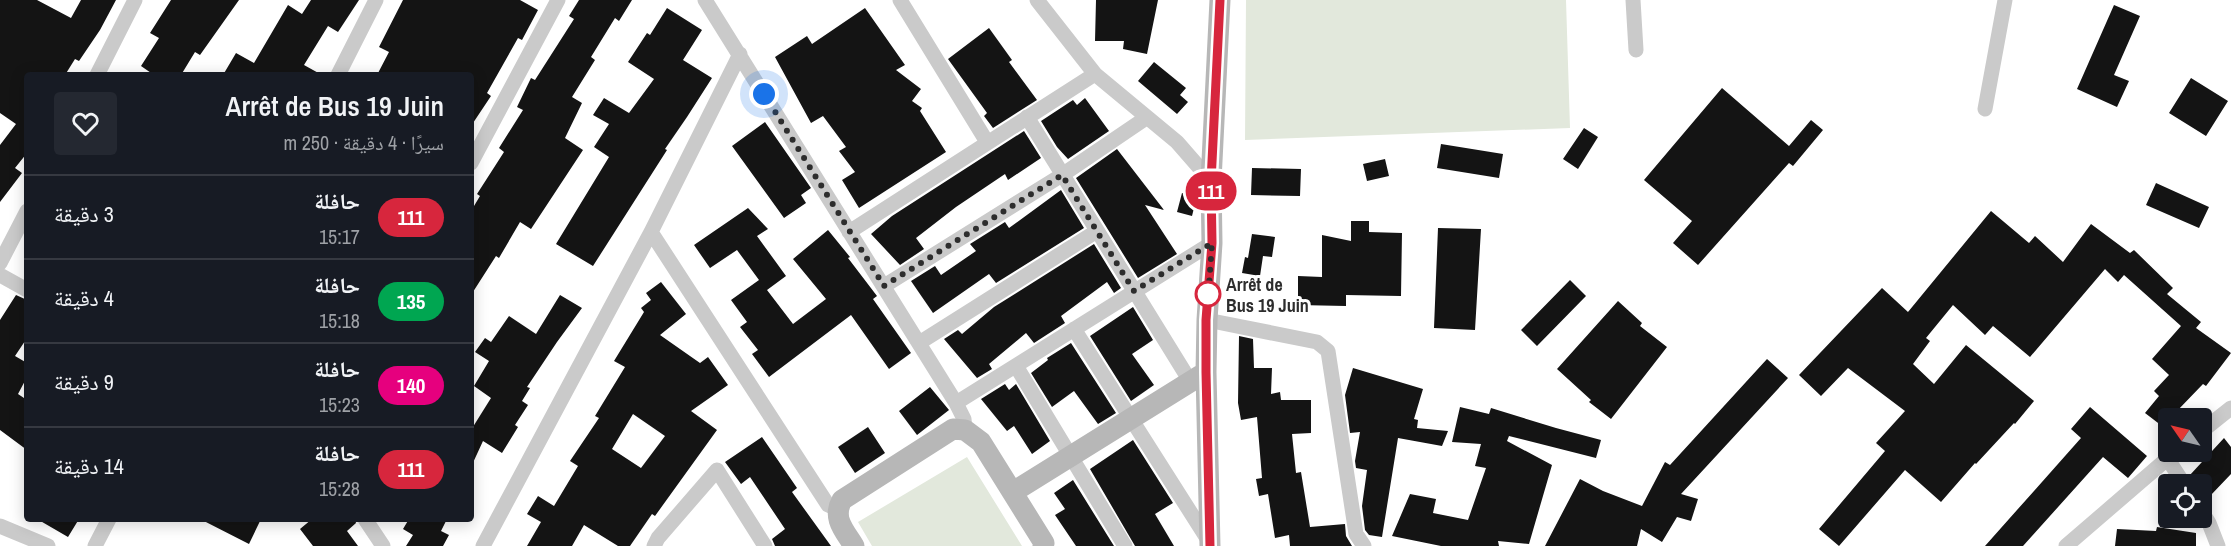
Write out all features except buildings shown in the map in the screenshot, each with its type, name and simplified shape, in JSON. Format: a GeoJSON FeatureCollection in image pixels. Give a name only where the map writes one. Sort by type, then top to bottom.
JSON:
{"type":"FeatureCollection","features":[{"type":"Feature","properties":{"kind":"street"},"geometry":{"type":"LineString","coordinates":[[99,72],[135,0]]}},
{"type":"Feature","properties":{"kind":"street"},"geometry":{"type":"LineString","coordinates":[[340,72],[376,0]]}},
{"type":"Feature","properties":{"kind":"street"},"geometry":{"type":"LineString","coordinates":[[474,157],[558,0]]}},
{"type":"Feature","properties":{"kind":"street"},"geometry":{"type":"LineString","coordinates":[[705,0],[956,403],[964,418],[965,430]]}},
{"type":"Feature","properties":{"kind":"street"},"geometry":{"type":"LineString","coordinates":[[900,0],[987,142]]}},
{"type":"Feature","properties":{"kind":"street"},"geometry":{"type":"LineString","coordinates":[[1037,0],[1095,74],[1177,142],[1211,182]]}},
{"type":"Feature","properties":{"kind":"street"},"geometry":{"type":"LineString","coordinates":[[1210,544],[1198,376],[1206,320],[1212,243],[1211,182],[1220,0]]}},
{"type":"Feature","properties":{"kind":"street"},"geometry":{"type":"LineString","coordinates":[[1633,0],[1636,50]]}},
{"type":"Feature","properties":{"kind":"street"},"geometry":{"type":"LineString","coordinates":[[1985,109],[2005,0]]}},
{"type":"Feature","properties":{"kind":"street"},"geometry":{"type":"LineString","coordinates":[[483,546],[651,232],[740,54]]}},
{"type":"Feature","properties":{"kind":"street"},"geometry":{"type":"LineString","coordinates":[[849,232],[1095,74]]}},
{"type":"Feature","properties":{"kind":"street"},"geometry":{"type":"LineString","coordinates":[[1027,117],[1134,291],[1198,376]]}},
{"type":"Feature","properties":{"kind":"street"},"geometry":{"type":"LineString","coordinates":[[884,286],[1062,175],[1146,118]]}},
{"type":"Feature","properties":{"kind":"street"},"geometry":{"type":"LineString","coordinates":[[0,263],[24,217]]}},
{"type":"Feature","properties":{"kind":"street"},"geometry":{"type":"LineString","coordinates":[[919,343],[1097,231]]}},
{"type":"Feature","properties":{"kind":"street"},"geometry":{"type":"LineString","coordinates":[[651,232],[828,505],[837,509]]}},
{"type":"Feature","properties":{"kind":"street"},"geometry":{"type":"LineString","coordinates":[[956,403],[1212,243]]}},
{"type":"Feature","properties":{"kind":"street"},"geometry":{"type":"LineString","coordinates":[[0,275],[24,288]]}},
{"type":"Feature","properties":{"kind":"street"},"geometry":{"type":"LineString","coordinates":[[1206,320],[1317,342],[1328,351],[1356,534],[1364,546]]}},
{"type":"Feature","properties":{"kind":"street"},"geometry":{"type":"LineString","coordinates":[[1074,329],[1210,544]]}},
{"type":"Feature","properties":{"kind":"street"},"geometry":{"type":"LineString","coordinates":[[1016,366],[1125,546]]}},
{"type":"Feature","properties":{"kind":"street"},"geometry":{"type":"LineString","coordinates":[[1013,492],[1198,376]]}},
{"type":"Feature","properties":{"kind":"street"},"geometry":{"type":"LineString","coordinates":[[2212,423],[2231,408]]}},
{"type":"Feature","properties":{"kind":"street"},"geometry":{"type":"LineString","coordinates":[[854,546],[840,523],[837,509],[847,496],[953,429],[965,430],[981,442],[1044,543],[1043,546]]}},
{"type":"Feature","properties":{"kind":"street"},"geometry":{"type":"LineString","coordinates":[[2066,546],[2163,462]]}},
{"type":"Feature","properties":{"kind":"street"},"geometry":{"type":"LineString","coordinates":[[654,546],[658,538],[717,470],[765,546]]}},
{"type":"Feature","properties":{"kind":"street"},"geometry":{"type":"LineString","coordinates":[[95,546],[107,522]]}},
{"type":"Feature","properties":{"kind":"street"},"geometry":{"type":"LineString","coordinates":[[367,522],[383,546]]}},
{"type":"Feature","properties":{"kind":"street"},"geometry":{"type":"LineString","coordinates":[[0,526],[48,546]]}},
{"type":"Feature","properties":{"kind":"street"},"geometry":{"type":"LineString","coordinates":[[2211,528],[2218,546]]}},
{"type":"Feature","properties":{"kind":"shaded area"},"geometry":{"type":"Polygon","coordinates":[[[1246,0],[1566,0],[1570,128],[1245,140],[1246,0]]]}},
{"type":"Feature","properties":{"kind":"shaded area"},"geometry":{"type":"Polygon","coordinates":[[[967,457],[1022,546],[872,546],[858,522],[967,457]]]}},
{"type":"Feature","properties":{"kind":"bus line","name":"111"},"geometry":{"type":"LineString","coordinates":[[1210,546],[1206,320],[1212,243],[1211,182],[1220,0]]}},
{"type":"Feature","properties":{"kind":"place","name":"Arrêt de Bus 19 Juin"},"geometry":{"type":"Point","coordinates":[1208,294]}},
{"type":"Feature","properties":{"kind":"route"},"geometry":{"type":"LineString","coordinates":[[764,94],[884,286],[1062,175],[1134,291],[1212,243],[1208,300],[1208,294]]}}]}
